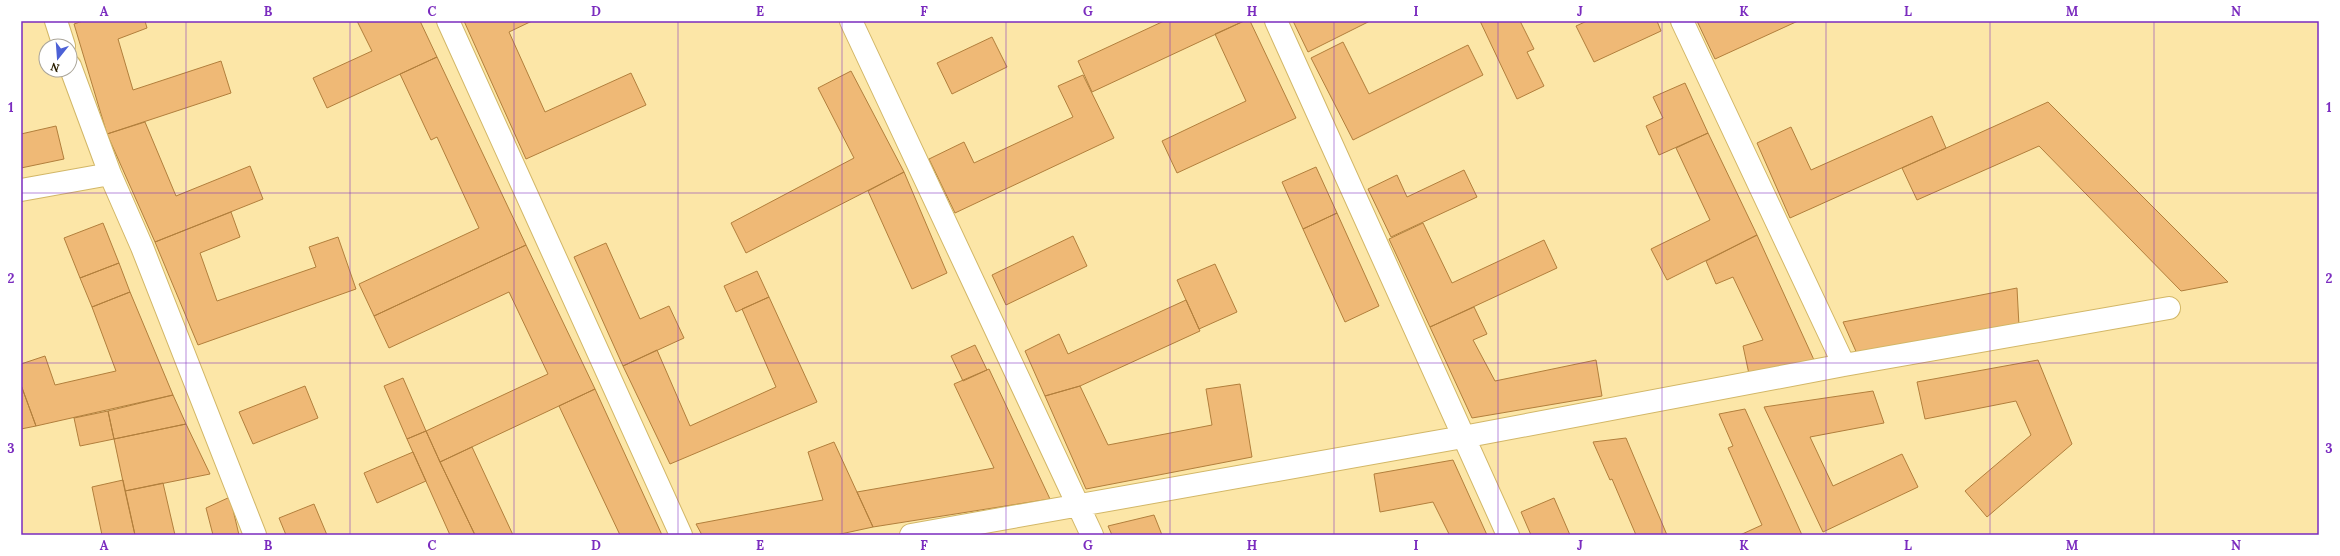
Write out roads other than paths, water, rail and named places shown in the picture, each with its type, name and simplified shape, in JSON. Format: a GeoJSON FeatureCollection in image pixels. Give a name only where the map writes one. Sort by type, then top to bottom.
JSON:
{"type":"FeatureCollection","features":[{"type":"Feature","properties":{"kind":"street"},"geometry":{"type":"LineString","coordinates":[[56,21],[61,38]]}},
{"type":"Feature","properties":{"kind":"street"},"geometry":{"type":"LineString","coordinates":[[448,21],[681,535]]}},
{"type":"Feature","properties":{"kind":"street"},"geometry":{"type":"LineString","coordinates":[[851,21],[1092,535]]}},
{"type":"Feature","properties":{"kind":"street"},"geometry":{"type":"LineString","coordinates":[[1276,21],[1462,437],[1508,535]]}},
{"type":"Feature","properties":{"kind":"street"},"geometry":{"type":"LineString","coordinates":[[1682,21],[1844,365]]}},
{"type":"Feature","properties":{"kind":"street"},"geometry":{"type":"LineString","coordinates":[[74,78],[110,174],[142,247],[255,535]]}},
{"type":"Feature","properties":{"kind":"street"},"geometry":{"type":"LineString","coordinates":[[21,190],[110,174]]}},
{"type":"Feature","properties":{"kind":"street"},"geometry":{"type":"LineString","coordinates":[[911,535],[1462,437],[1844,365],[2169,308]]}}]}
